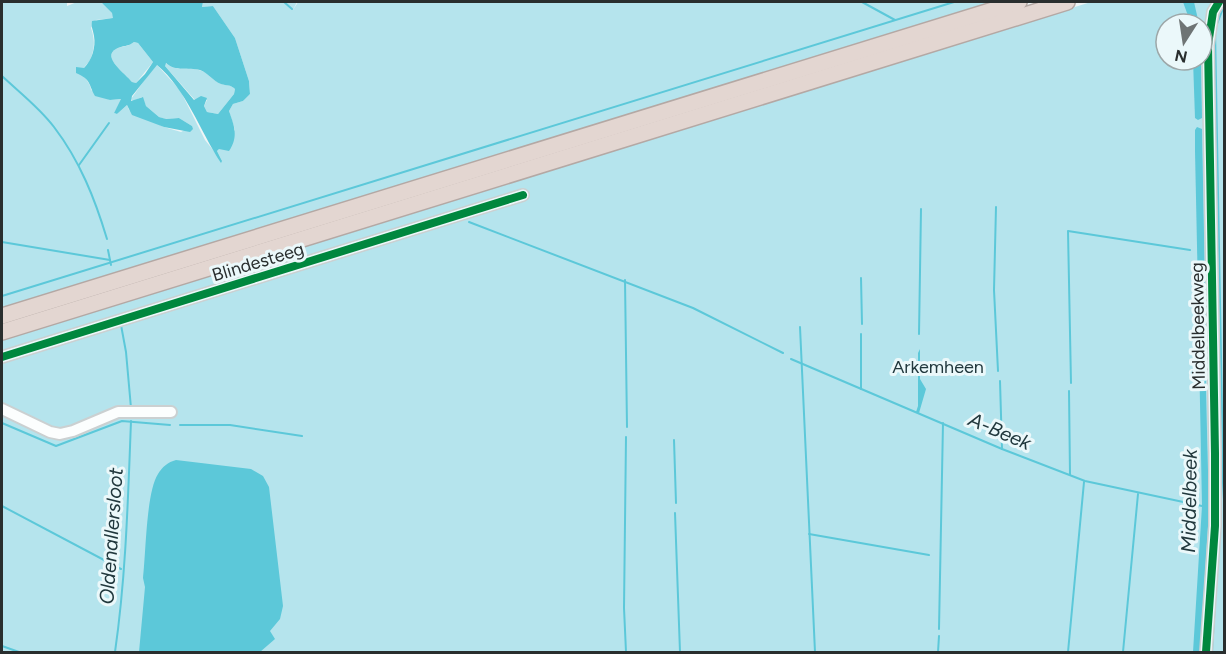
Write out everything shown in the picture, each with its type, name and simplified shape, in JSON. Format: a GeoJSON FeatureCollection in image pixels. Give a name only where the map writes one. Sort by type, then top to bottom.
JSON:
{"type":"FeatureCollection","features":[{"type":"Feature","properties":{"kind":"highway"},"geometry":{"type":"LineString","coordinates":[[2,316],[1019,2]]}},
{"type":"Feature","properties":{"kind":"highway"},"geometry":{"type":"LineString","coordinates":[[2,332],[1067,2]]}},
{"type":"Feature","properties":{"kind":"street","name":"Middelbeekweg"},"geometry":{"type":"LineString","coordinates":[[1206,652],[1215,526],[1208,45],[1214,12],[1219,2]]}},
{"type":"Feature","properties":{"kind":"street","name":"Blindesteeg"},"geometry":{"type":"LineString","coordinates":[[2,357],[523,195]]}},
{"type":"Feature","properties":{"kind":"street"},"geometry":{"type":"LineString","coordinates":[[2,409],[50,432],[60,434],[73,431],[118,412],[171,412]]}},
{"type":"Feature","properties":{"kind":"green space"},"geometry":{"type":"Polygon","coordinates":[[[2,2],[67,2],[67,6],[77,2],[101,2],[114,18],[96,20],[91,28],[94,48],[83,71],[91,90],[110,100],[122,99],[114,113],[117,114],[127,105],[129,110],[164,127],[181,132],[192,126],[179,118],[159,117],[146,106],[142,97],[133,101],[131,99],[156,64],[180,90],[205,140],[222,161],[217,151],[235,130],[229,111],[233,104],[243,101],[250,94],[249,81],[235,38],[213,6],[202,7],[203,2],[297,2],[293,10],[298,2],[991,2],[2,308],[2,2]]]}},
{"type":"Feature","properties":{"kind":"green space","name":"Arkemheen"},"geometry":{"type":"Polygon","coordinates":[[[1091,2],[1224,2],[1224,652],[2,652],[2,362],[528,196],[525,189],[2,351],[2,339],[1091,2]]]}},
{"type":"Feature","properties":{"kind":"green space"},"geometry":{"type":"Polygon","coordinates":[[[134,42],[138,43],[153,62],[136,83],[120,70],[111,56],[116,49],[134,42]]]}},
{"type":"Feature","properties":{"kind":"green space"},"geometry":{"type":"Polygon","coordinates":[[[165,63],[202,71],[219,83],[233,87],[234,94],[218,114],[207,112],[204,106],[207,100],[195,100],[165,66],[165,63]]]}},
{"type":"Feature","properties":{"kind":"water"},"geometry":{"type":"Polygon","coordinates":[[[101,2],[203,2],[202,7],[213,6],[235,38],[249,81],[250,94],[243,101],[233,104],[229,111],[235,136],[229,151],[219,149],[217,151],[221,163],[184,98],[157,65],[132,96],[131,101],[143,97],[146,106],[159,117],[179,118],[192,126],[193,129],[190,132],[164,127],[132,115],[127,105],[117,114],[114,113],[121,99],[110,100],[95,96],[87,80],[76,73],[76,67],[84,68],[93,53],[92,21],[113,18],[112,13],[101,2]],[[134,42],[116,49],[111,56],[120,70],[136,83],[153,62],[138,43],[134,42]],[[166,63],[165,66],[194,100],[201,96],[207,98],[204,106],[207,112],[218,114],[234,94],[233,87],[218,83],[200,70],[178,68],[166,63]]]}},
{"type":"Feature","properties":{"kind":"water"},"geometry":{"type":"Polygon","coordinates":[[[1183,2],[1194,2],[1196,12],[1187,12],[1183,2]]]}},
{"type":"Feature","properties":{"kind":"water"},"geometry":{"type":"Polygon","coordinates":[[[1193,72],[1201,72],[1202,118],[1198,120],[1195,118],[1193,72]]]}},
{"type":"Feature","properties":{"kind":"water"},"geometry":{"type":"Polygon","coordinates":[[[1197,127],[1202,129],[1206,339],[1202,342],[1199,340],[1195,151],[1197,127]]]}},
{"type":"Feature","properties":{"kind":"water"},"geometry":{"type":"Polygon","coordinates":[[[920,349],[920,379],[926,389],[919,413],[916,412],[920,349]]]}},
{"type":"Feature","properties":{"kind":"water"},"geometry":{"type":"Polygon","coordinates":[[[1205,350],[1209,511],[1200,652],[1193,652],[1202,506],[1199,352],[1205,350]]]}},
{"type":"Feature","properties":{"kind":"water"},"geometry":{"type":"Polygon","coordinates":[[[176,460],[251,469],[263,476],[269,487],[283,606],[280,619],[270,631],[275,639],[260,652],[139,652],[151,495],[160,471],[168,463],[176,460]]]}},
{"type":"Feature","properties":{"kind":"waterway"},"geometry":{"type":"LineString","coordinates":[[284,2],[292,9]]}},
{"type":"Feature","properties":{"kind":"waterway"},"geometry":{"type":"LineString","coordinates":[[862,2],[895,20]]}},
{"type":"Feature","properties":{"kind":"waterway"},"geometry":{"type":"LineString","coordinates":[[2,296],[954,2]]}},
{"type":"Feature","properties":{"kind":"waterway"},"geometry":{"type":"LineString","coordinates":[[1212,652],[1223,466],[1215,29],[1224,6]]}},
{"type":"Feature","properties":{"kind":"waterway","name":"Oldenallersloot"},"geometry":{"type":"LineString","coordinates":[[2,76],[42,113],[72,153],[86,181],[107,239]]}},
{"type":"Feature","properties":{"kind":"waterway"},"geometry":{"type":"LineString","coordinates":[[79,165],[109,123]]}},
{"type":"Feature","properties":{"kind":"waterway"},"geometry":{"type":"LineString","coordinates":[[996,207],[994,290],[998,371]]}},
{"type":"Feature","properties":{"kind":"waterway"},"geometry":{"type":"LineString","coordinates":[[919,334],[921,209]]}},
{"type":"Feature","properties":{"kind":"waterway","name":"A-Beek"},"geometry":{"type":"LineString","coordinates":[[469,222],[693,308],[783,353]]}},
{"type":"Feature","properties":{"kind":"waterway"},"geometry":{"type":"LineString","coordinates":[[1071,383],[1068,231],[1190,250]]}},
{"type":"Feature","properties":{"kind":"waterway"},"geometry":{"type":"LineString","coordinates":[[2,242],[110,260]]}},
{"type":"Feature","properties":{"kind":"waterway","name":"Oldenallersloot"},"geometry":{"type":"LineString","coordinates":[[108,250],[111,265]]}},
{"type":"Feature","properties":{"kind":"waterway"},"geometry":{"type":"LineString","coordinates":[[861,278],[862,324]]}},
{"type":"Feature","properties":{"kind":"waterway"},"geometry":{"type":"LineString","coordinates":[[625,280],[627,427]]}},
{"type":"Feature","properties":{"kind":"waterway","name":"Oldenallersloot"},"geometry":{"type":"LineString","coordinates":[[121,325],[131,408]]}},
{"type":"Feature","properties":{"kind":"waterway"},"geometry":{"type":"LineString","coordinates":[[800,327],[815,652]]}},
{"type":"Feature","properties":{"kind":"waterway"},"geometry":{"type":"LineString","coordinates":[[861,334],[861,389]]}},
{"type":"Feature","properties":{"kind":"waterway","name":"A-Beek"},"geometry":{"type":"LineString","coordinates":[[791,359],[1002,449],[1085,481],[1202,506]]}},
{"type":"Feature","properties":{"kind":"waterway"},"geometry":{"type":"LineString","coordinates":[[1000,381],[1002,449]]}},
{"type":"Feature","properties":{"kind":"waterway"},"geometry":{"type":"LineString","coordinates":[[1069,391],[1070,475]]}},
{"type":"Feature","properties":{"kind":"waterway"},"geometry":{"type":"LineString","coordinates":[[2,423],[56,446],[122,421],[170,425]]}},
{"type":"Feature","properties":{"kind":"waterway","name":"Oldenallersloot"},"geometry":{"type":"LineString","coordinates":[[115,652],[124,566],[131,421]]}},
{"type":"Feature","properties":{"kind":"waterway"},"geometry":{"type":"LineString","coordinates":[[939,629],[943,423]]}},
{"type":"Feature","properties":{"kind":"waterway"},"geometry":{"type":"LineString","coordinates":[[180,425],[230,425],[302,436]]}},
{"type":"Feature","properties":{"kind":"waterway"},"geometry":{"type":"LineString","coordinates":[[626,437],[624,608],[626,652]]}},
{"type":"Feature","properties":{"kind":"waterway"},"geometry":{"type":"LineString","coordinates":[[674,440],[676,503]]}},
{"type":"Feature","properties":{"kind":"waterway"},"geometry":{"type":"LineString","coordinates":[[1068,652],[1084,482]]}},
{"type":"Feature","properties":{"kind":"waterway"},"geometry":{"type":"LineString","coordinates":[[1123,652],[1138,494]]}},
{"type":"Feature","properties":{"kind":"waterway"},"geometry":{"type":"LineString","coordinates":[[2,506],[121,569]]}},
{"type":"Feature","properties":{"kind":"waterway"},"geometry":{"type":"LineString","coordinates":[[675,513],[680,652]]}},
{"type":"Feature","properties":{"kind":"waterway"},"geometry":{"type":"LineString","coordinates":[[809,534],[929,555]]}},
{"type":"Feature","properties":{"kind":"waterway"},"geometry":{"type":"LineString","coordinates":[[938,652],[939,636]]}},
{"type":"Feature","properties":{"kind":"waterway"},"geometry":{"type":"LineString","coordinates":[[2,646],[19,652]]}},
{"type":"Feature","properties":{"kind":"cycle path"},"geometry":{"type":"LineString","coordinates":[[1206,652],[1215,526],[1208,45],[1213,12],[1219,2]]}},
{"type":"Feature","properties":{"kind":"cycle path"},"geometry":{"type":"LineString","coordinates":[[2,357],[523,195]]}},
{"type":"Feature","properties":{"kind":"water label","name":"Middelbeek"},"geometry":{"type":"Point","coordinates":[1189,501]}}]}
